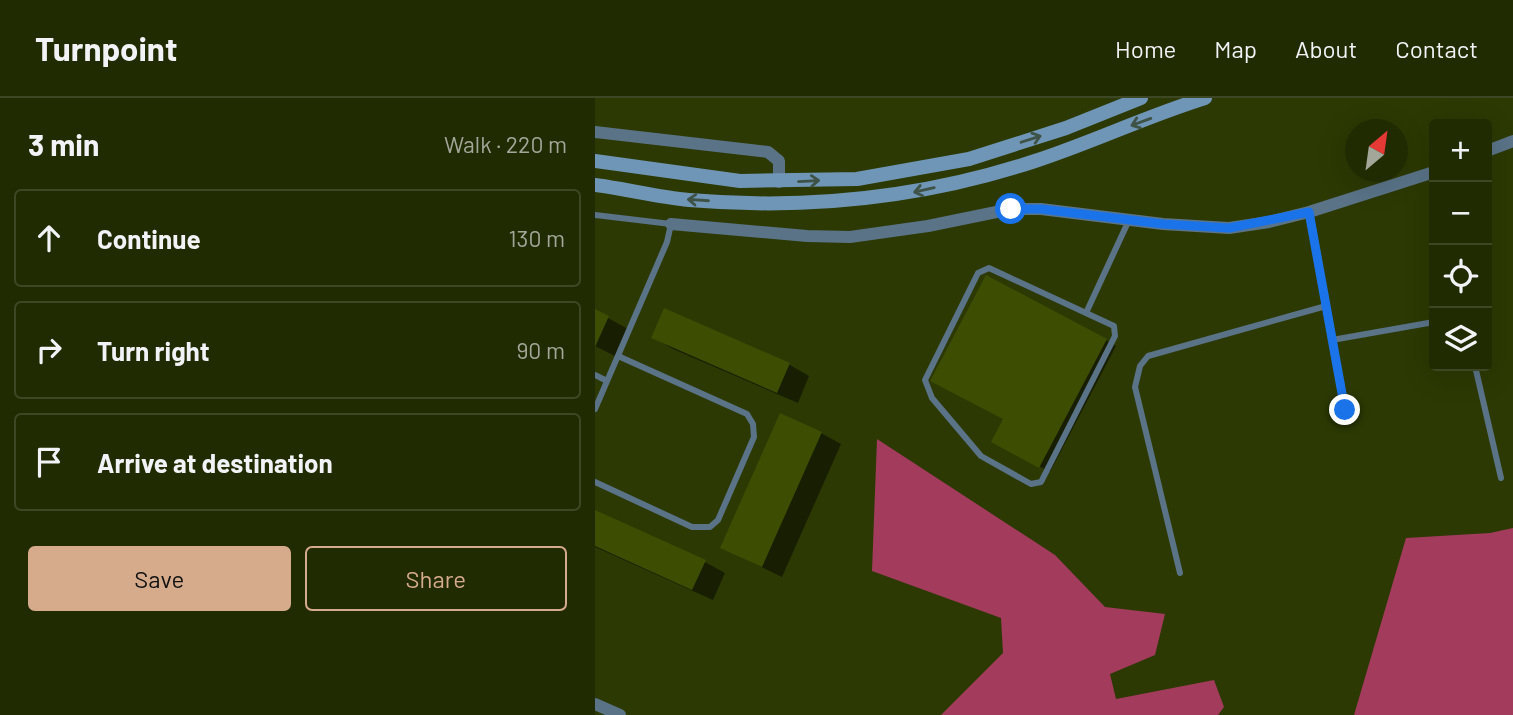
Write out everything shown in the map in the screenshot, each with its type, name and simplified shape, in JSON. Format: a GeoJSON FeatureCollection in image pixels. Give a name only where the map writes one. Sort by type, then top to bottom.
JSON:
{"type":"FeatureCollection","features":[{"type":"Feature","properties":{"kind":"main road"},"geometry":{"type":"LineString","coordinates":[[595,161],[740,181],[857,179],[969,159],[1066,128],[1141,98]]}},
{"type":"Feature","properties":{"kind":"main road"},"geometry":{"type":"LineString","coordinates":[[595,185],[686,200],[742,204],[805,204],[899,195],[1036,161],[1205,98]]}},
{"type":"Feature","properties":{"kind":"street"},"geometry":{"type":"LineString","coordinates":[[595,132],[768,152],[779,161],[779,182]]}},
{"type":"Feature","properties":{"kind":"street"},"geometry":{"type":"LineString","coordinates":[[1492,149],[1513,141]]}},
{"type":"Feature","properties":{"kind":"street"},"geometry":{"type":"LineString","coordinates":[[671,224],[807,236],[851,237],[928,226],[1011,209],[1041,209],[1229,228],[1309,212],[1429,174]]}},
{"type":"Feature","properties":{"kind":"street"},"geometry":{"type":"LineString","coordinates":[[596,709],[620,715]]}},
{"type":"Feature","properties":{"kind":"lane"},"geometry":{"type":"LineString","coordinates":[[1309,212],[1345,410]]}},
{"type":"Feature","properties":{"kind":"lane"},"geometry":{"type":"LineString","coordinates":[[595,215],[671,224],[667,242],[595,409]]}},
{"type":"Feature","properties":{"kind":"lane"},"geometry":{"type":"LineString","coordinates":[[1086,313],[1129,220]]}},
{"type":"Feature","properties":{"kind":"lane"},"geometry":{"type":"LineString","coordinates":[[989,268],[1086,313],[1114,326],[1115,337],[1041,482],[1031,484],[981,456],[932,398],[925,380],[978,272],[989,268]]}},
{"type":"Feature","properties":{"kind":"lane"},"geometry":{"type":"LineString","coordinates":[[1180,573],[1135,387],[1140,366],[1148,356],[1326,306]]}},
{"type":"Feature","properties":{"kind":"lane"},"geometry":{"type":"LineString","coordinates":[[1332,340],[1429,323]]}},
{"type":"Feature","properties":{"kind":"lane"},"geometry":{"type":"LineString","coordinates":[[595,482],[692,527],[710,527],[718,520],[754,437],[753,424],[747,415],[618,356]]}},
{"type":"Feature","properties":{"kind":"lane"},"geometry":{"type":"LineString","coordinates":[[1476,371],[1501,478]]}},
{"type":"Feature","properties":{"kind":"lane"},"geometry":{"type":"LineString","coordinates":[[595,375],[607,381]]}},
{"type":"Feature","properties":{"kind":"shaded area"},"geometry":{"type":"Polygon","coordinates":[[[877,439],[1055,555],[1105,607],[1165,614],[1155,655],[1110,674],[1116,699],[1214,680],[1224,707],[1218,715],[941,715],[1003,653],[1001,618],[872,571],[877,439]]]}},
{"type":"Feature","properties":{"kind":"shaded area"},"geometry":{"type":"Polygon","coordinates":[[[1513,528],[1513,715],[1354,715],[1406,538],[1490,533],[1513,528]]]}},
{"type":"Feature","properties":{"kind":"building"},"geometry":{"type":"Polygon","coordinates":[[[986,275],[1107,339],[1039,468],[991,442],[1003,419],[930,381],[986,275]]]}},
{"type":"Feature","properties":{"kind":"building"},"geometry":{"type":"Polygon","coordinates":[[[664,308],[790,363],[777,393],[651,338],[664,308]]]}},
{"type":"Feature","properties":{"kind":"building"},"geometry":{"type":"Polygon","coordinates":[[[595,309],[609,316],[595,347],[595,309]]]}},
{"type":"Feature","properties":{"kind":"building"},"geometry":{"type":"Polygon","coordinates":[[[780,413],[822,432],[762,567],[720,548],[780,413]]]}},
{"type":"Feature","properties":{"kind":"building"},"geometry":{"type":"Polygon","coordinates":[[[595,510],[706,560],[692,590],[595,546],[595,510]]]}},
{"type":"Feature","properties":{"kind":"route"},"geometry":{"type":"LineString","coordinates":[[1011,209],[1041,209],[1163,224],[1229,228],[1309,212],[1345,410]]}}]}
